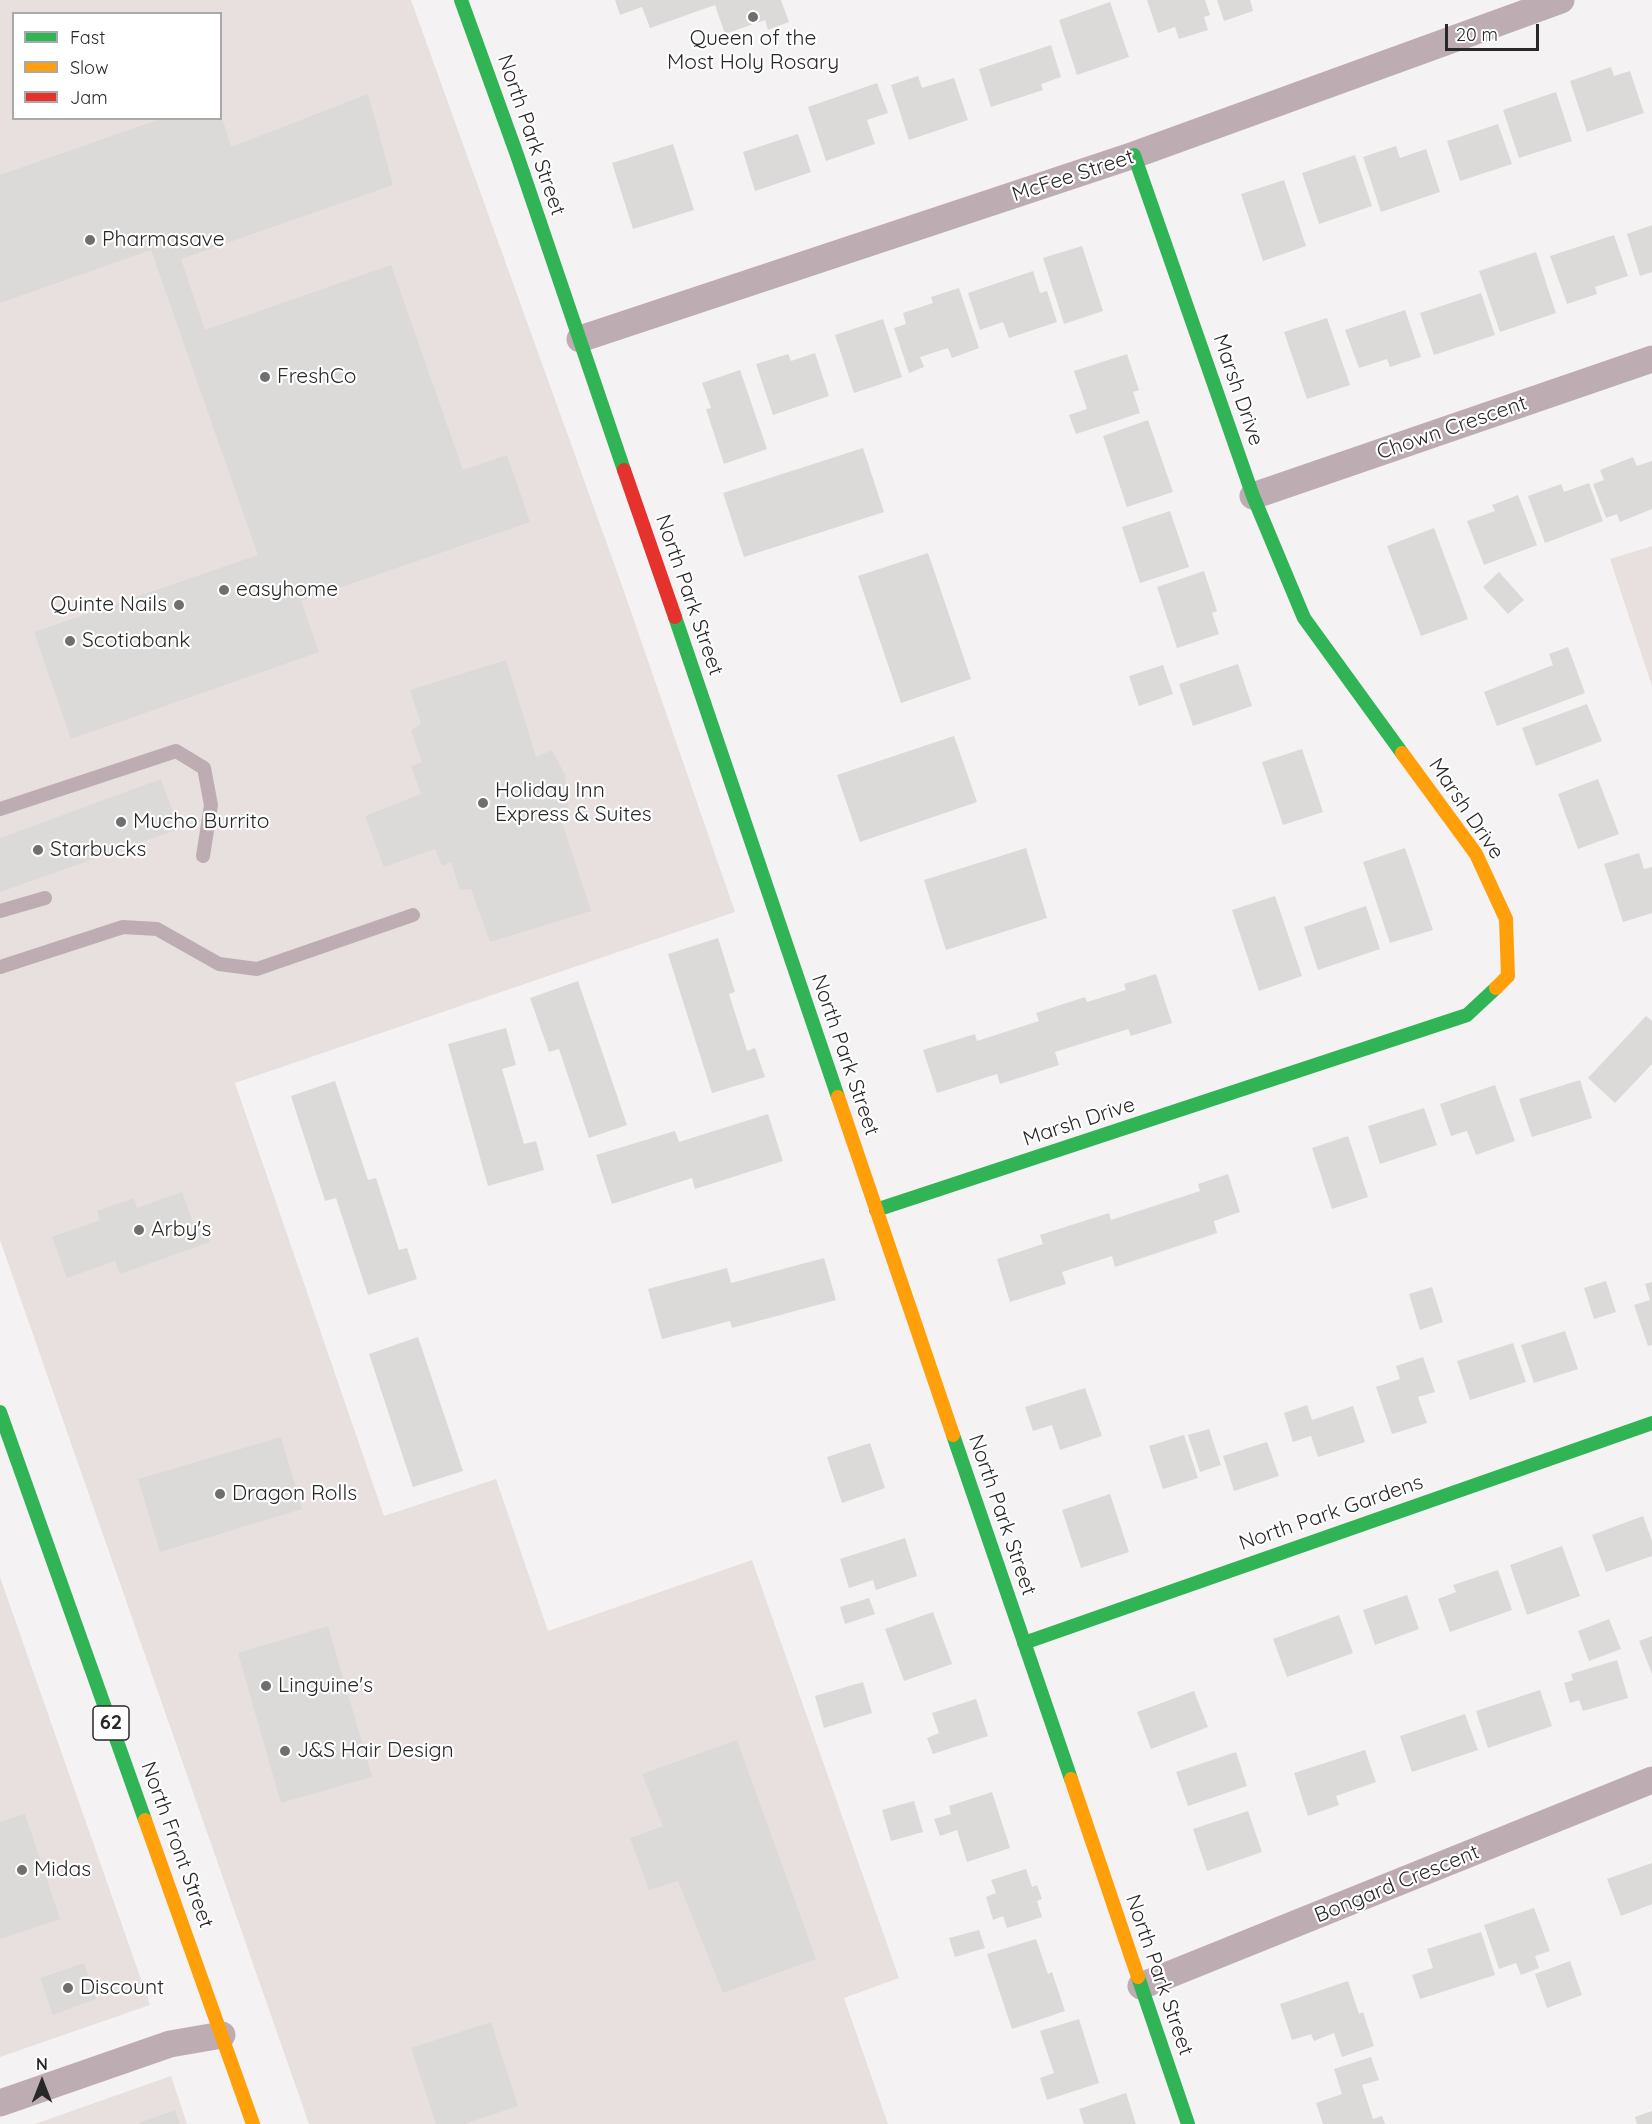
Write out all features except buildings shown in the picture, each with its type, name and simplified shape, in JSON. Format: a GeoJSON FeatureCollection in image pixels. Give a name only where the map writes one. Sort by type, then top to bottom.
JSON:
{"type":"FeatureCollection","features":[{"type":"Feature","properties":{"kind":"street","name":"North Park Street"},"geometry":{"type":"LineString","coordinates":[[461,0],[580,339],[1188,2124]]}},
{"type":"Feature","properties":{"kind":"street","name":"McFee Street"},"geometry":{"type":"LineString","coordinates":[[580,339],[1134,155],[1561,0]]}},
{"type":"Feature","properties":{"kind":"street","name":"Marsh Drive"},"geometry":{"type":"LineString","coordinates":[[876,1210],[1467,1015],[1508,976],[1506,919],[1476,854],[1304,618],[1253,496],[1134,155]]}},
{"type":"Feature","properties":{"kind":"street","name":"Chown Crescent"},"geometry":{"type":"LineString","coordinates":[[1253,496],[1652,359]]}},
{"type":"Feature","properties":{"kind":"street","name":"North Front Street"},"geometry":{"type":"LineString","coordinates":[[0,1412],[254,2124]]}},
{"type":"Feature","properties":{"kind":"street","name":"North Park Gardens"},"geometry":{"type":"LineString","coordinates":[[1024,1643],[1652,1423]]}},
{"type":"Feature","properties":{"kind":"street","name":"Bongard Crescent"},"geometry":{"type":"LineString","coordinates":[[1141,1986],[1652,1780]]}},
{"type":"Feature","properties":{"kind":"street"},"geometry":{"type":"LineString","coordinates":[[0,2103],[170,2044],[222,2034]]}},
{"type":"Feature","properties":{"kind":"lane"},"geometry":{"type":"LineString","coordinates":[[0,808],[176,751],[204,768],[211,805],[203,856]]}},
{"type":"Feature","properties":{"kind":"lane"},"geometry":{"type":"LineString","coordinates":[[0,911],[45,898]]}},
{"type":"Feature","properties":{"kind":"lane"},"geometry":{"type":"LineString","coordinates":[[0,967],[123,927],[157,929],[219,964],[257,969],[413,915]]}},
{"type":"Feature","properties":{"kind":"shaded area"},"geometry":{"type":"Polygon","coordinates":[[[0,0],[411,0],[620,580],[735,912],[235,1083],[384,1516],[496,1479],[548,1631],[752,1560],[899,1978],[844,1998],[888,2124],[309,2124],[0,1240],[0,0]]]}},
{"type":"Feature","properties":{"kind":"shaded area"},"geometry":{"type":"Polygon","coordinates":[[[1652,546],[1652,686],[1610,559],[1652,546]]]}},
{"type":"Feature","properties":{"kind":"shaded area"},"geometry":{"type":"Polygon","coordinates":[[[0,1577],[150,2005],[0,2057],[0,1577]]]}},
{"type":"Feature","properties":{"kind":"shaded area"},"geometry":{"type":"Polygon","coordinates":[[[171,2076],[187,2124],[35,2124],[171,2076]]]}},
{"type":"Feature","properties":{"kind":"traffic: fast"},"geometry":{"type":"LineString","coordinates":[[461,0],[517,155],[624,470]]}},
{"type":"Feature","properties":{"kind":"traffic: fast"},"geometry":{"type":"LineString","coordinates":[[1134,155],[1253,496],[1304,618],[1402,753]]}},
{"type":"Feature","properties":{"kind":"traffic: fast"},"geometry":{"type":"LineString","coordinates":[[675,617],[838,1097]]}},
{"type":"Feature","properties":{"kind":"traffic: fast"},"geometry":{"type":"LineString","coordinates":[[876,1210],[1467,1015],[1496,988]]}},
{"type":"Feature","properties":{"kind":"traffic: fast"},"geometry":{"type":"LineString","coordinates":[[0,1412],[145,1820]]}},
{"type":"Feature","properties":{"kind":"traffic: fast"},"geometry":{"type":"LineString","coordinates":[[1024,1643],[1652,1423]]}},
{"type":"Feature","properties":{"kind":"traffic: fast"},"geometry":{"type":"LineString","coordinates":[[953,1435],[1071,1779]]}},
{"type":"Feature","properties":{"kind":"traffic: fast"},"geometry":{"type":"LineString","coordinates":[[1138,1977],[1188,2124]]}},
{"type":"Feature","properties":{"kind":"traffic: slow"},"geometry":{"type":"LineString","coordinates":[[1402,753],[1476,854],[1506,919],[1508,976],[1496,988]]}},
{"type":"Feature","properties":{"kind":"traffic: slow"},"geometry":{"type":"LineString","coordinates":[[838,1097],[953,1435]]}},
{"type":"Feature","properties":{"kind":"traffic: slow"},"geometry":{"type":"LineString","coordinates":[[1071,1779],[1138,1977]]}},
{"type":"Feature","properties":{"kind":"traffic: slow"},"geometry":{"type":"LineString","coordinates":[[145,1820],[253,2124]]}},
{"type":"Feature","properties":{"kind":"traffic: jam"},"geometry":{"type":"LineString","coordinates":[[624,470],[675,617]]}},
{"type":"Feature","properties":{"kind":"place","name":"Queen of the Most Holy Rosary"},"geometry":{"type":"Point","coordinates":[753,17]}},
{"type":"Feature","properties":{"kind":"place","name":"Pharmasave"},"geometry":{"type":"Point","coordinates":[90,240]}},
{"type":"Feature","properties":{"kind":"place","name":"FreshCo"},"geometry":{"type":"Point","coordinates":[265,377]}},
{"type":"Feature","properties":{"kind":"place","name":"easyhome"},"geometry":{"type":"Point","coordinates":[224,590]}},
{"type":"Feature","properties":{"kind":"place","name":"Quinte Nails"},"geometry":{"type":"Point","coordinates":[179,605]}},
{"type":"Feature","properties":{"kind":"place","name":"Scotiabank"},"geometry":{"type":"Point","coordinates":[70,641]}},
{"type":"Feature","properties":{"kind":"place","name":"Holiday Inn Express & Suites"},"geometry":{"type":"Point","coordinates":[483,803]}},
{"type":"Feature","properties":{"kind":"place","name":"Mucho Burrito"},"geometry":{"type":"Point","coordinates":[121,822]}},
{"type":"Feature","properties":{"kind":"place","name":"Starbucks"},"geometry":{"type":"Point","coordinates":[38,850]}},
{"type":"Feature","properties":{"kind":"place","name":"Arby's"},"geometry":{"type":"Point","coordinates":[139,1230]}},
{"type":"Feature","properties":{"kind":"place","name":"Dragon Rolls"},"geometry":{"type":"Point","coordinates":[220,1494]}},
{"type":"Feature","properties":{"kind":"place","name":"Linguine's"},"geometry":{"type":"Point","coordinates":[266,1686]}},
{"type":"Feature","properties":{"kind":"place","name":"J&S Hair Design"},"geometry":{"type":"Point","coordinates":[285,1751]}},
{"type":"Feature","properties":{"kind":"place","name":"Midas"},"geometry":{"type":"Point","coordinates":[22,1870]}},
{"type":"Feature","properties":{"kind":"place","name":"Discount"},"geometry":{"type":"Point","coordinates":[68,1988]}}]}
